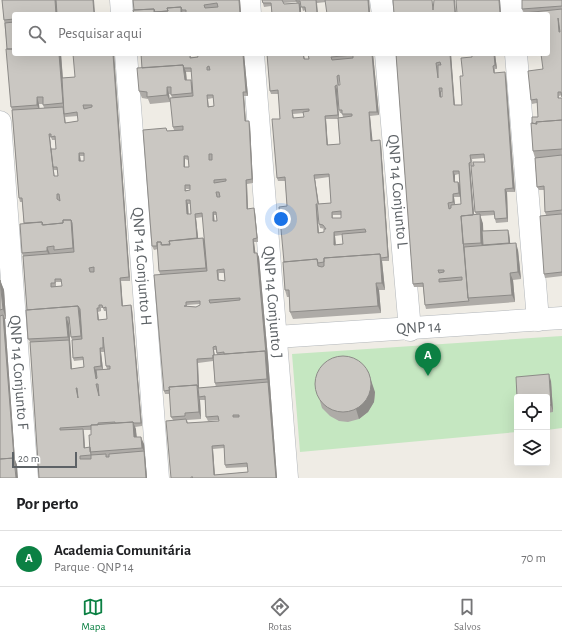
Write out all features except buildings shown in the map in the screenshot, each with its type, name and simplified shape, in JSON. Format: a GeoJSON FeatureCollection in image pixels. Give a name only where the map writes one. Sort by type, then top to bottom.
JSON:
{"type":"FeatureCollection","features":[{"type":"Feature","properties":{"kind":"street"},"geometry":{"type":"LineString","coordinates":[[121,0],[122,12]]}},
{"type":"Feature","properties":{"kind":"street"},"geometry":{"type":"LineString","coordinates":[[249,0],[250,12]]}},
{"type":"Feature","properties":{"kind":"street"},"geometry":{"type":"LineString","coordinates":[[381,0],[383,12]]}},
{"type":"Feature","properties":{"kind":"street"},"geometry":{"type":"LineString","coordinates":[[511,0],[512,12]]}},
{"type":"Feature","properties":{"kind":"street","name":"QNP 14 Conjunto H"},"geometry":{"type":"LineString","coordinates":[[126,56],[158,478]]}},
{"type":"Feature","properties":{"kind":"street","name":"QNP 14 Conjunto J"},"geometry":{"type":"LineString","coordinates":[[253,56],[287,478]]}},
{"type":"Feature","properties":{"kind":"street","name":"QNP 14 Conjunto L"},"geometry":{"type":"LineString","coordinates":[[386,56],[410,330]]}},
{"type":"Feature","properties":{"kind":"street"},"geometry":{"type":"LineString","coordinates":[[516,56],[538,320]]}},
{"type":"Feature","properties":{"kind":"street","name":"QNP 14 Conjunto F"},"geometry":{"type":"LineString","coordinates":[[0,122],[27,478]]}},
{"type":"Feature","properties":{"kind":"street","name":"QNP 14"},"geometry":{"type":"LineString","coordinates":[[276,337],[410,330],[562,318]]}},
{"type":"Feature","properties":{"kind":"green space"},"geometry":{"type":"Polygon","coordinates":[[[562,336],[562,428],[550,430],[550,394],[514,394],[514,432],[300,452],[292,354],[562,336]]]}},
{"type":"Feature","properties":{"kind":"place","name":"Academia Comunitária"},"geometry":{"type":"Point","coordinates":[428,376]}}]}
